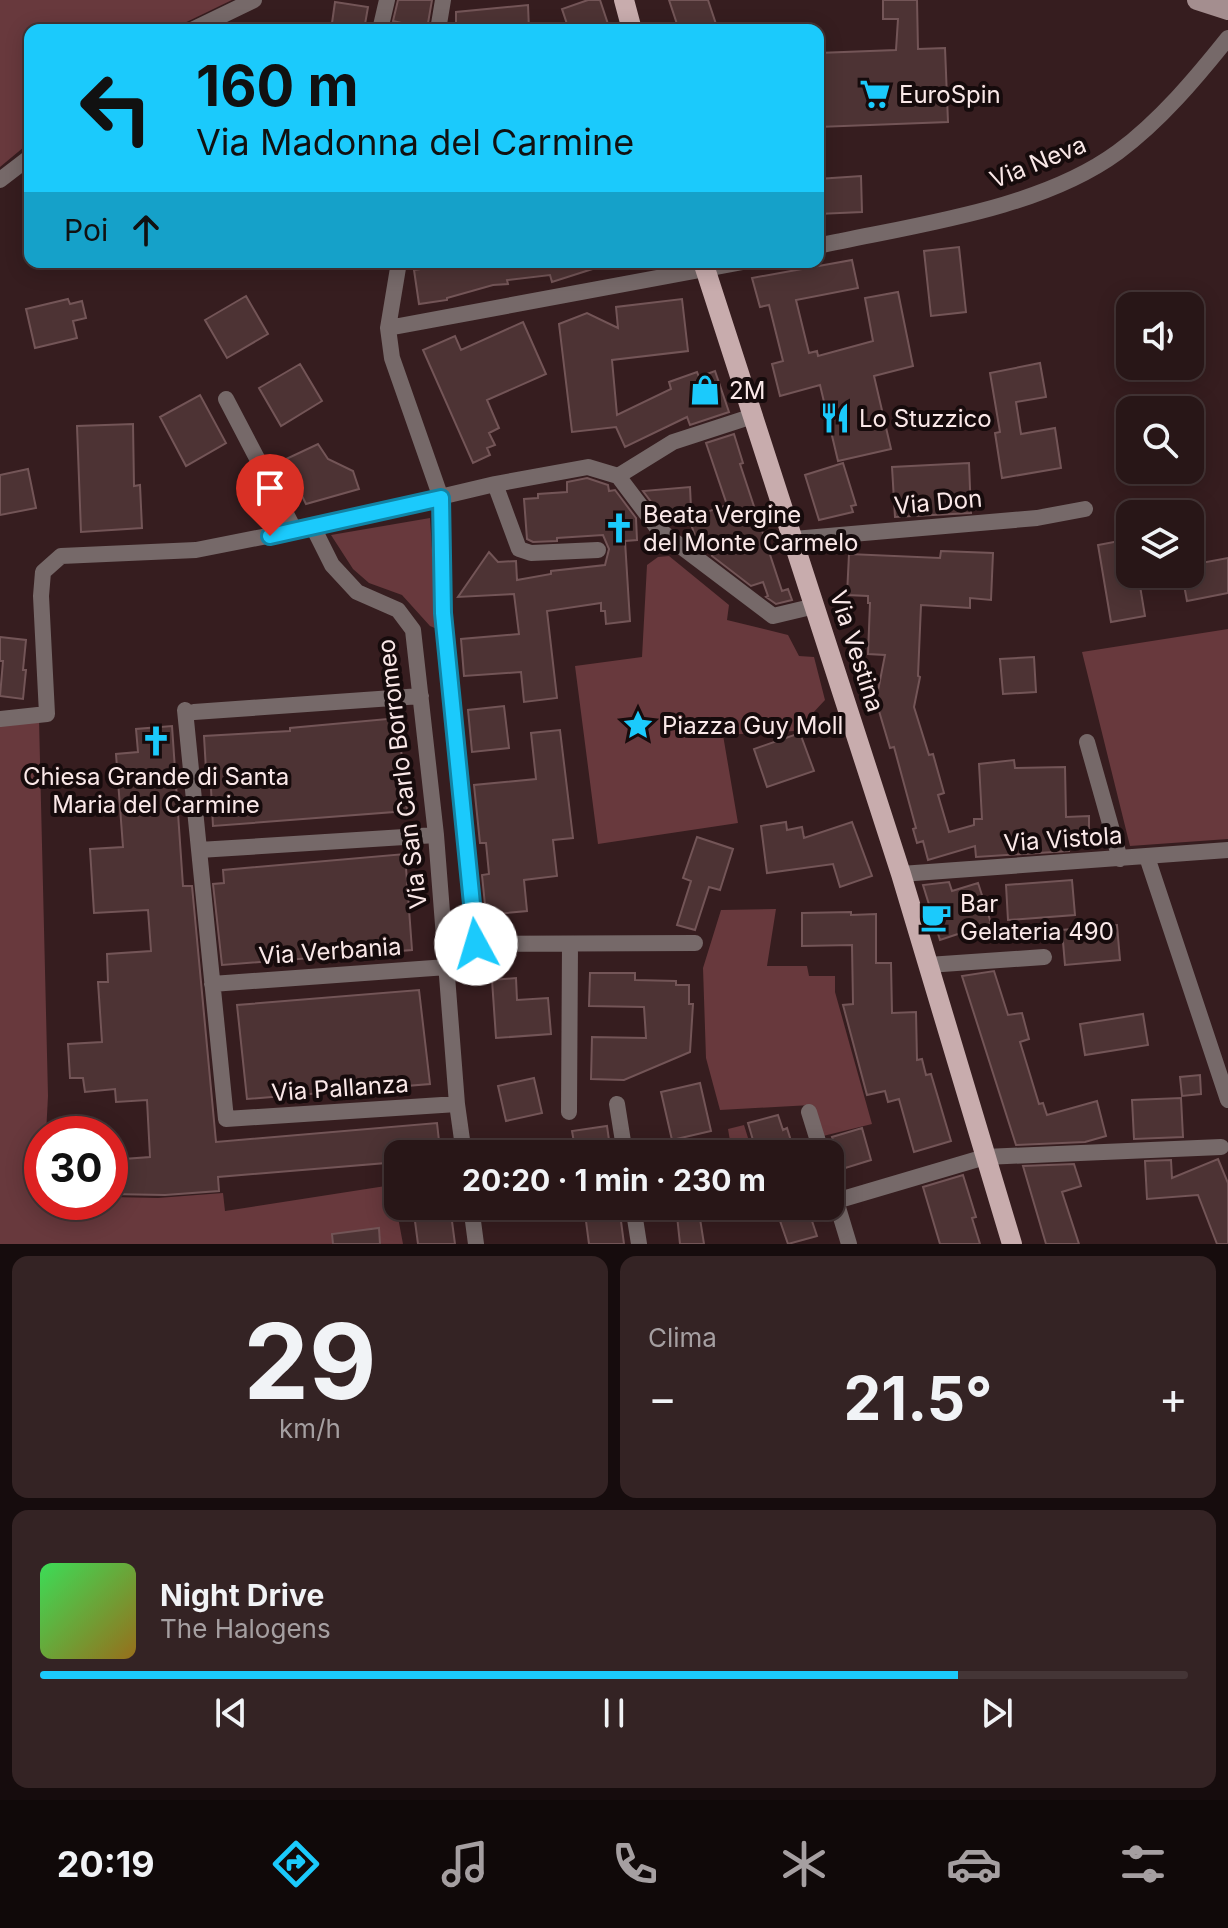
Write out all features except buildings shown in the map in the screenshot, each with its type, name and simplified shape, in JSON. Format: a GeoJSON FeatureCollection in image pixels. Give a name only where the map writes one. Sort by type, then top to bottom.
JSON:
{"type":"FeatureCollection","features":[{"type":"Feature","properties":{"kind":"main road"},"geometry":{"type":"LineString","coordinates":[[624,0],[630,24]]}},
{"type":"Feature","properties":{"kind":"main road","name":"Via Vestina"},"geometry":{"type":"LineString","coordinates":[[705,268],[901,874],[1012,1244]]}},
{"type":"Feature","properties":{"kind":"street"},"geometry":{"type":"LineString","coordinates":[[204,24],[254,0]]}},
{"type":"Feature","properties":{"kind":"street"},"geometry":{"type":"LineString","coordinates":[[381,24],[387,0]]}},
{"type":"Feature","properties":{"kind":"street"},"geometry":{"type":"LineString","coordinates":[[439,24],[443,0]]}},
{"type":"Feature","properties":{"kind":"street"},"geometry":{"type":"LineString","coordinates":[[1197,0],[1228,10]]}},
{"type":"Feature","properties":{"kind":"street","name":"Via Neva"},"geometry":{"type":"LineString","coordinates":[[824,245],[997,206],[1087,170],[1119,151],[1149,125],[1195,78],[1228,38]]}},
{"type":"Feature","properties":{"kind":"street"},"geometry":{"type":"LineString","coordinates":[[0,180],[24,162]]}},
{"type":"Feature","properties":{"kind":"street"},"geometry":{"type":"LineString","coordinates":[[398,268],[388,328],[392,358],[441,498],[443,613],[476,944],[695,943]]}},
{"type":"Feature","properties":{"kind":"street"},"geometry":{"type":"LineString","coordinates":[[388,328],[694,268]]}},
{"type":"Feature","properties":{"kind":"street"},"geometry":{"type":"LineString","coordinates":[[226,399],[295,531]]}},
{"type":"Feature","properties":{"kind":"street"},"geometry":{"type":"LineString","coordinates":[[618,476],[673,442],[753,416]]}},
{"type":"Feature","properties":{"kind":"street"},"geometry":{"type":"LineString","coordinates":[[0,719],[47,714],[41,596],[43,572],[61,556],[196,550],[295,531],[525,477],[588,467],[618,476],[658,529],[773,616],[815,606]]}},
{"type":"Feature","properties":{"kind":"street"},"geometry":{"type":"LineString","coordinates":[[495,484],[519,549],[531,553],[598,550]]}},
{"type":"Feature","properties":{"kind":"street","name":"Via Don"},"geometry":{"type":"LineString","coordinates":[[794,539],[1037,518],[1085,509]]}},
{"type":"Feature","properties":{"kind":"street","name":"Via San Carlo Borromeo"},"geometry":{"type":"LineString","coordinates":[[313,527],[332,565],[357,592],[398,610],[413,630],[436,835],[462,1140]]}},
{"type":"Feature","properties":{"kind":"street"},"geometry":{"type":"LineString","coordinates":[[215,984],[189,711],[421,696]]}},
{"type":"Feature","properties":{"kind":"street"},"geometry":{"type":"LineString","coordinates":[[1087,742],[1120,859]]}},
{"type":"Feature","properties":{"kind":"street"},"geometry":{"type":"LineString","coordinates":[[201,850],[436,835]]}},
{"type":"Feature","properties":{"kind":"street","name":"Via Vistola"},"geometry":{"type":"LineString","coordinates":[[901,874],[1228,850]]}},
{"type":"Feature","properties":{"kind":"street"},"geometry":{"type":"LineString","coordinates":[[1147,857],[1228,1100]]}},
{"type":"Feature","properties":{"kind":"street"},"geometry":{"type":"LineString","coordinates":[[569,1112],[570,944]]}},
{"type":"Feature","properties":{"kind":"street"},"geometry":{"type":"LineString","coordinates":[[928,965],[1044,957]]}},
{"type":"Feature","properties":{"kind":"street","name":"Via Verbania"},"geometry":{"type":"LineString","coordinates":[[215,984],[447,967]]}},
{"type":"Feature","properties":{"kind":"street","name":"Via Pallanza"},"geometry":{"type":"LineString","coordinates":[[215,984],[225,1114],[457,1104]]}},
{"type":"Feature","properties":{"kind":"street"},"geometry":{"type":"LineString","coordinates":[[617,1104],[623,1140]]}},
{"type":"Feature","properties":{"kind":"street"},"geometry":{"type":"LineString","coordinates":[[809,1112],[818,1140]]}},
{"type":"Feature","properties":{"kind":"street"},"geometry":{"type":"LineString","coordinates":[[844,1199],[985,1157],[1221,1147]]}},
{"type":"Feature","properties":{"kind":"street"},"geometry":{"type":"LineString","coordinates":[[473,1220],[476,1244]]}},
{"type":"Feature","properties":{"kind":"street"},"geometry":{"type":"LineString","coordinates":[[635,1220],[639,1244]]}},
{"type":"Feature","properties":{"kind":"street"},"geometry":{"type":"LineString","coordinates":[[842,1220],[849,1244]]}},
{"type":"Feature","properties":{"kind":"shaded area"},"geometry":{"type":"Polygon","coordinates":[[[0,0],[232,0],[182,24],[24,24],[24,147],[0,167],[0,0]]]}},
{"type":"Feature","properties":{"kind":"shaded area"},"geometry":{"type":"Polygon","coordinates":[[[430,518],[437,629],[430,626],[402,595],[369,583],[353,569],[331,535],[430,518]]]}},
{"type":"Feature","properties":{"kind":"shaded area"},"geometry":{"type":"Polygon","coordinates":[[[669,556],[729,605],[727,620],[788,635],[799,656],[814,657],[825,700],[811,715],[814,730],[723,735],[738,823],[598,844],[575,666],[642,657],[647,565],[658,557],[669,556]]]}},
{"type":"Feature","properties":{"kind":"shaded area"},"geometry":{"type":"Polygon","coordinates":[[[1228,629],[1228,839],[1130,846],[1082,652],[1228,629]]]}},
{"type":"Feature","properties":{"kind":"shaded area"},"geometry":{"type":"Polygon","coordinates":[[[39,719],[48,1096],[47,1116],[24,1116],[24,1220],[128,1220],[128,1197],[223,1193],[225,1211],[384,1186],[384,1220],[399,1220],[403,1244],[0,1244],[0,724],[39,719]]]}},
{"type":"Feature","properties":{"kind":"shaded area"},"geometry":{"type":"Polygon","coordinates":[[[776,909],[767,966],[807,966],[809,976],[835,976],[835,992],[872,1124],[819,1137],[811,1105],[720,1110],[706,1058],[703,968],[721,910],[776,909]]]}},
{"type":"Feature","properties":{"kind":"shaded area"},"geometry":{"type":"Polygon","coordinates":[[[744,1125],[749,1140],[730,1140],[728,1129],[744,1125]]]}},
{"type":"Feature","properties":{"kind":"place","name":"EuroSpin"},"geometry":{"type":"Point","coordinates":[875,94]}},
{"type":"Feature","properties":{"kind":"place","name":"2M"},"geometry":{"type":"Point","coordinates":[705,390]}},
{"type":"Feature","properties":{"kind":"place","name":"Lo Stuzzico"},"geometry":{"type":"Point","coordinates":[835,418]}},
{"type":"Feature","properties":{"kind":"place","name":"Beata Vergine del Monte Carmelo"},"geometry":{"type":"Point","coordinates":[619,528]}},
{"type":"Feature","properties":{"kind":"place","name":"Piazza Guy Moll"},"geometry":{"type":"Point","coordinates":[638,725]}},
{"type":"Feature","properties":{"kind":"place","name":"Chiesa Grande di Santa Maria del Carmine"},"geometry":{"type":"Point","coordinates":[156,741]}},
{"type":"Feature","properties":{"kind":"place","name":"Bar Gelateria 490"},"geometry":{"type":"Point","coordinates":[936,917]}},
{"type":"Feature","properties":{"kind":"route"},"geometry":{"type":"LineString","coordinates":[[270,536],[441,498],[443,613],[476,944]]}}]}
